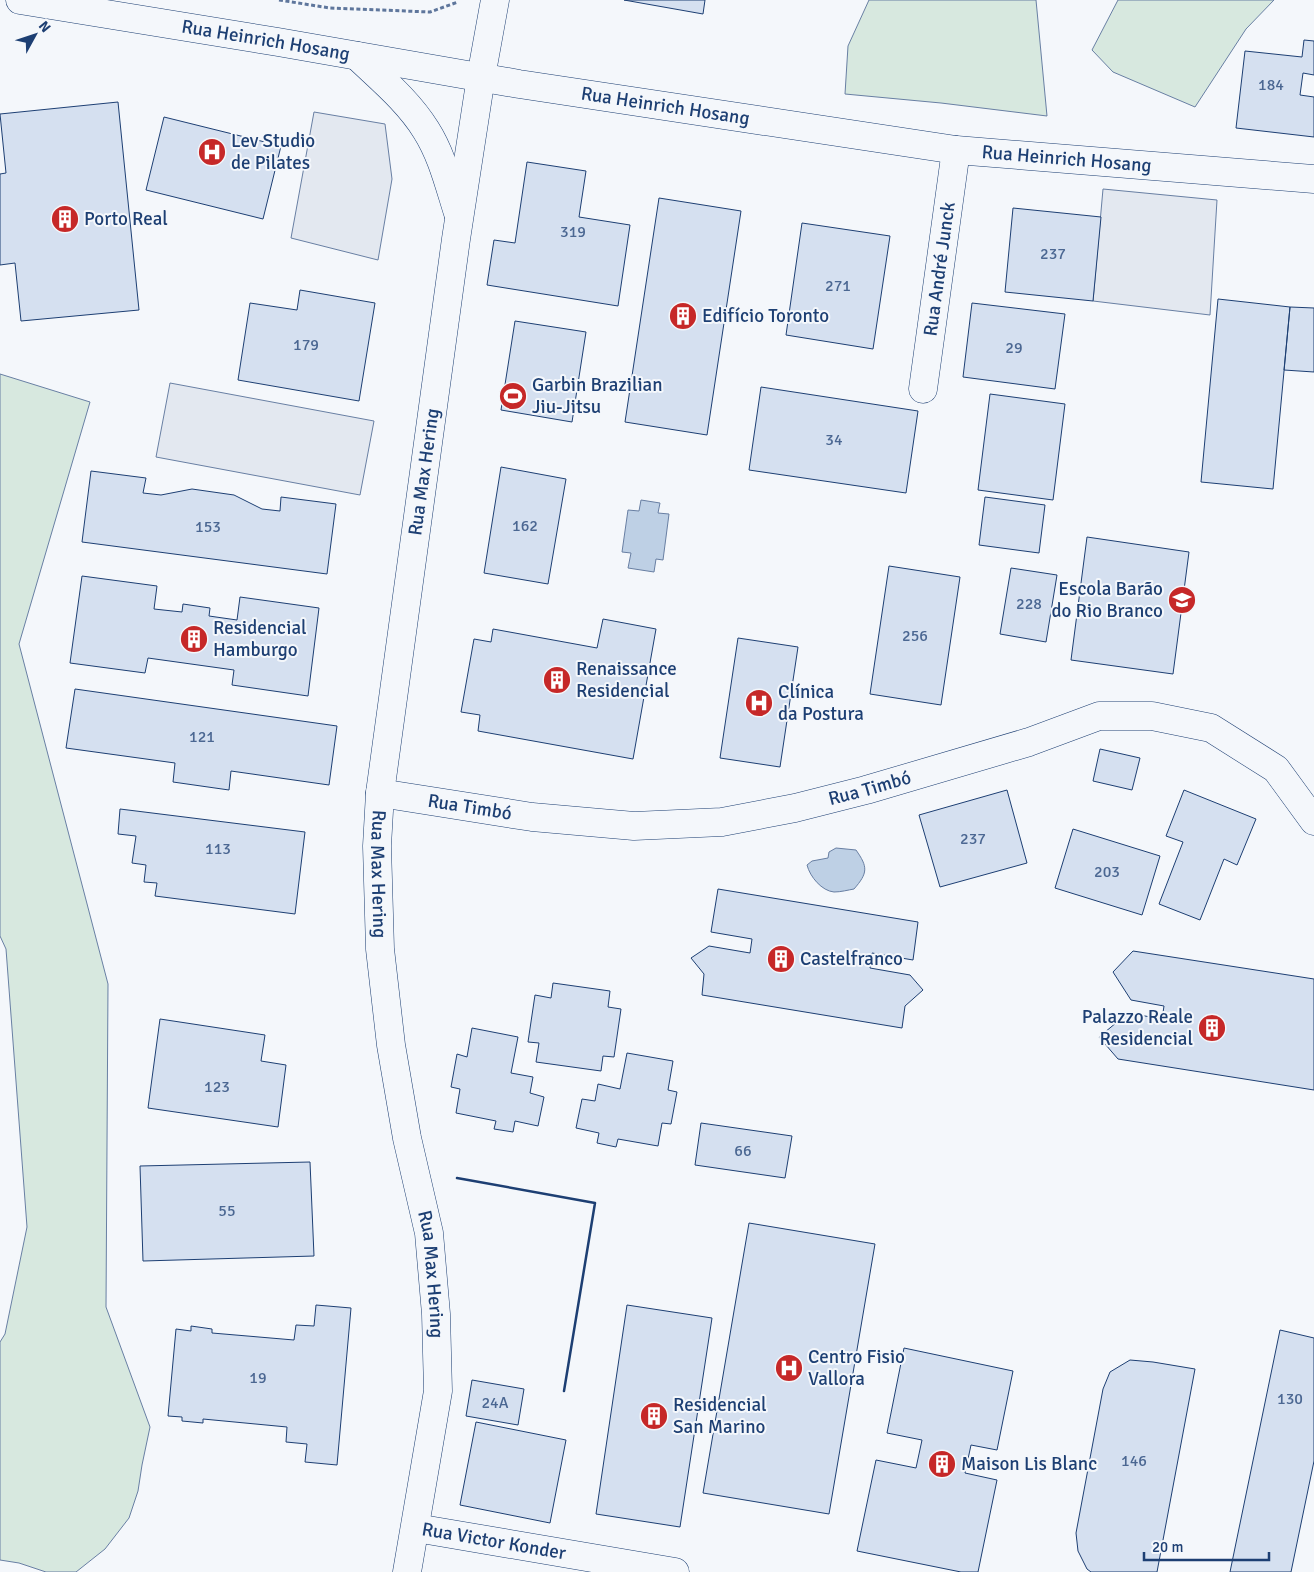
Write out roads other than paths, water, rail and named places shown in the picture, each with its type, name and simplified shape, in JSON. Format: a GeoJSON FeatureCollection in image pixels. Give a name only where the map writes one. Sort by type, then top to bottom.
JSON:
{"type":"FeatureCollection","features":[{"type":"Feature","properties":{"kind":"main road","name":"Rua Heinrich Hosang"},"geometry":{"type":"LineString","coordinates":[[20,0],[481,77],[956,150],[1314,178]]}},
{"type":"Feature","properties":{"kind":"main road","name":"Rua Max Hering"},"geometry":{"type":"LineString","coordinates":[[416,1528],[438,1391],[436,1314],[429,1233],[408,1138],[391,1045],[381,958],[377,846],[380,794],[459,218],[495,0]]}},
{"type":"Feature","properties":{"kind":"main road","name":"Rua Max Hering"},"geometry":{"type":"LineString","coordinates":[[357,56],[400,96],[426,129],[443,164],[459,218]]}},
{"type":"Feature","properties":{"kind":"main road","name":"Rua André Junck"},"geometry":{"type":"LineString","coordinates":[[922,389],[956,150]]}},
{"type":"Feature","properties":{"kind":"main road","name":"Rua Timbó"},"geometry":{"type":"LineString","coordinates":[[380,794],[550,819],[634,826],[722,822],[795,808],[866,790],[1029,742],[1099,716],[1152,716],[1212,728],[1276,769],[1314,821]]}},
{"type":"Feature","properties":{"kind":"main road","name":"Rua Victor Konder"},"geometry":{"type":"LineString","coordinates":[[407,1572],[416,1528],[674,1572]]}},
{"type":"Feature","properties":{"kind":"water"},"geometry":{"type":"Polygon","coordinates":[[[641,500],[660,503],[658,513],[669,514],[663,560],[656,559],[654,572],[628,568],[631,553],[622,552],[628,510],[639,511],[641,500]]]}},
{"type":"Feature","properties":{"kind":"water"},"geometry":{"type":"Polygon","coordinates":[[[836,848],[856,850],[863,861],[864,874],[854,889],[834,892],[825,889],[817,883],[809,870],[807,865],[812,861],[828,858],[829,852],[836,848]]]}},
{"type":"Feature","properties":{"kind":"place","name":"Lev Studio de Pilates"},"geometry":{"type":"Point","coordinates":[212,152]}},
{"type":"Feature","properties":{"kind":"place","name":"Porto Real"},"geometry":{"type":"Point","coordinates":[65,219]}},
{"type":"Feature","properties":{"kind":"place","name":"Edifício Toronto"},"geometry":{"type":"Point","coordinates":[683,316]}},
{"type":"Feature","properties":{"kind":"place","name":"Garbin Brazilian Jiu-Jitsu"},"geometry":{"type":"Point","coordinates":[513,396]}},
{"type":"Feature","properties":{"kind":"place","name":"Escola Barão do Rio Branco"},"geometry":{"type":"Point","coordinates":[1182,600]}},
{"type":"Feature","properties":{"kind":"place","name":"Residencial Hamburgo"},"geometry":{"type":"Point","coordinates":[194,639]}},
{"type":"Feature","properties":{"kind":"place","name":"Renaissance Residencial"},"geometry":{"type":"Point","coordinates":[557,680]}},
{"type":"Feature","properties":{"kind":"place","name":"Clínica da Postura"},"geometry":{"type":"Point","coordinates":[759,703]}},
{"type":"Feature","properties":{"kind":"place","name":"Castelfranco"},"geometry":{"type":"Point","coordinates":[781,959]}},
{"type":"Feature","properties":{"kind":"place","name":"Palazzo Reale Residencial"},"geometry":{"type":"Point","coordinates":[1212,1028]}},
{"type":"Feature","properties":{"kind":"place","name":"Centro Fisio Vallora"},"geometry":{"type":"Point","coordinates":[789,1368]}},
{"type":"Feature","properties":{"kind":"place","name":"Residencial San Marino"},"geometry":{"type":"Point","coordinates":[654,1416]}},
{"type":"Feature","properties":{"kind":"place","name":"Maison Lis Blanc"},"geometry":{"type":"Point","coordinates":[942,1464]}}]}
